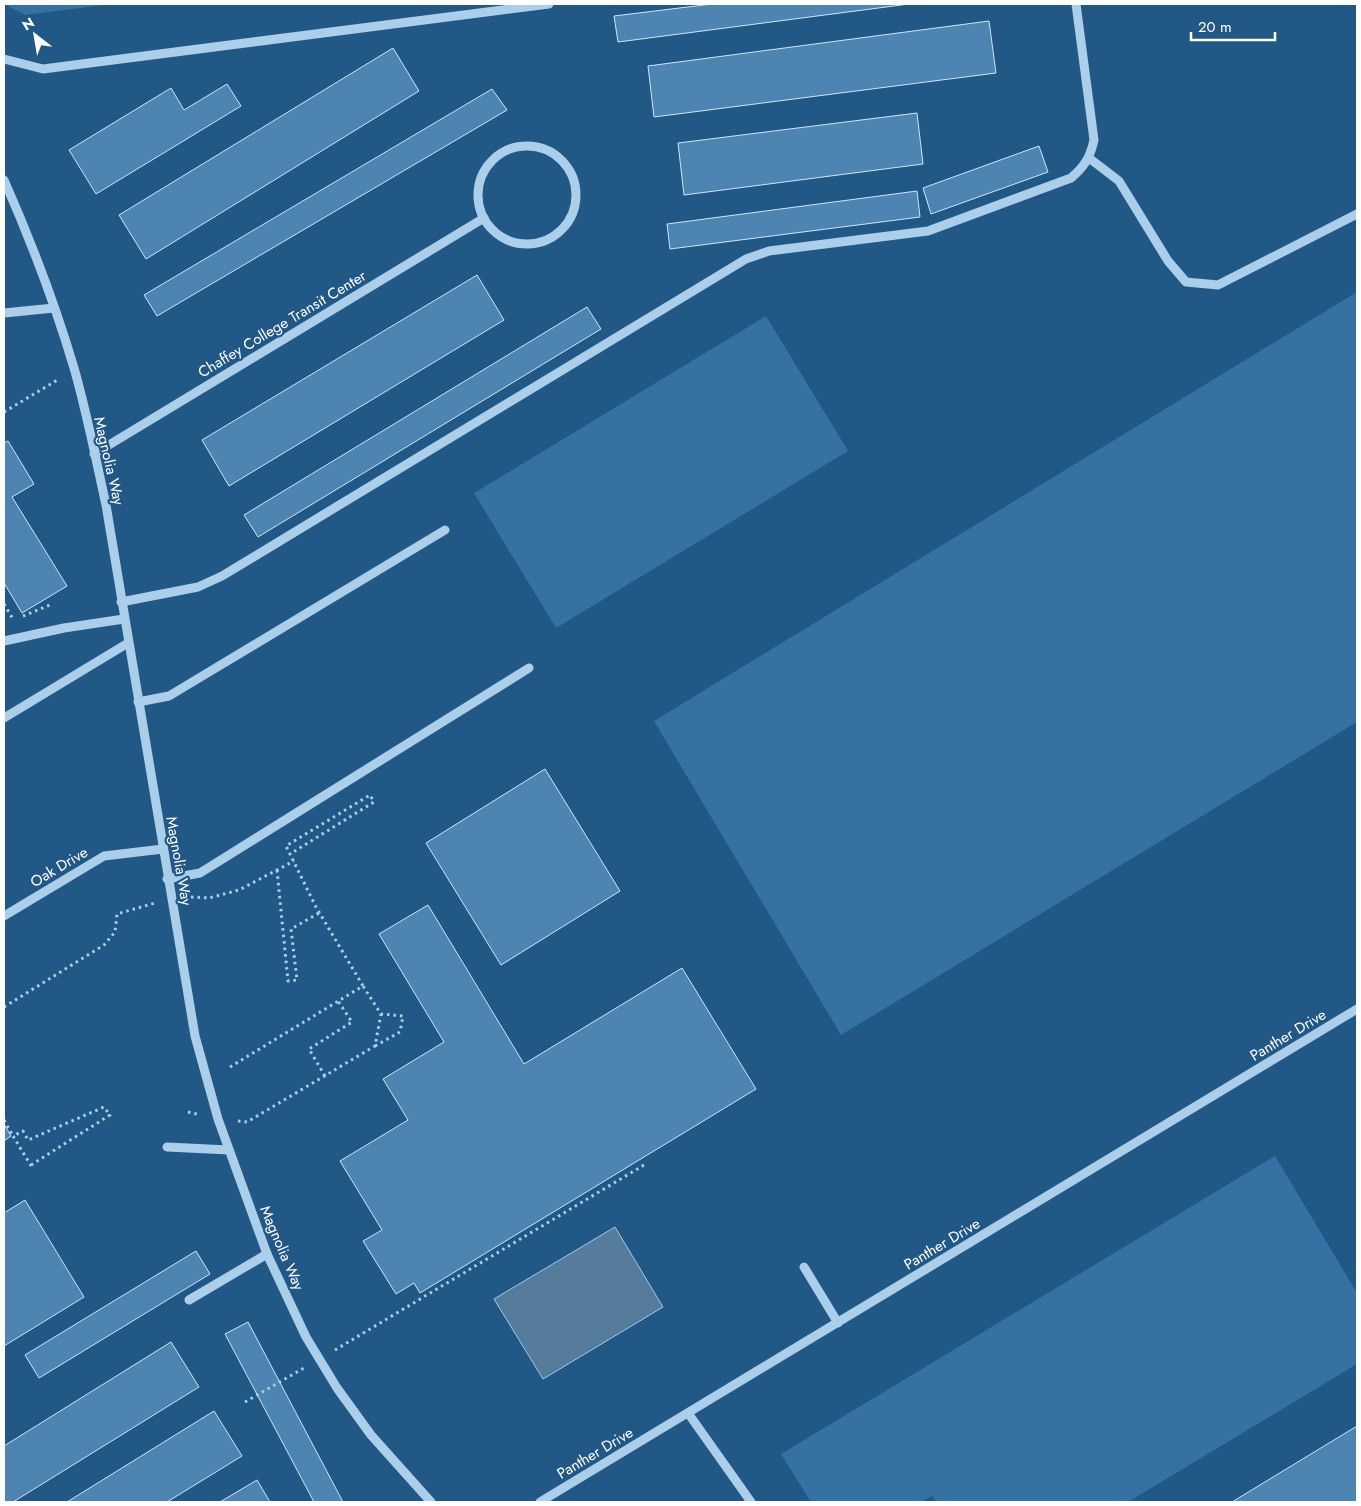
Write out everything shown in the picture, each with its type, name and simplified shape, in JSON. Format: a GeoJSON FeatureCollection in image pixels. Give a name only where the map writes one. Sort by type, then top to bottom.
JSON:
{"type":"FeatureCollection","features":[{"type":"Feature","properties":{"kind":"street"},"geometry":{"type":"LineString","coordinates":[[4,59],[43,68],[549,4]]}},
{"type":"Feature","properties":{"kind":"street"},"geometry":{"type":"LineString","coordinates":[[121,602],[198,588],[222,576],[746,259],[769,251],[928,231],[1070,178],[1084,167],[1089,158],[1094,140],[1076,4]]}},
{"type":"Feature","properties":{"kind":"street"},"geometry":{"type":"LineString","coordinates":[[523,146],[539,147],[554,153],[566,164],[574,178],[576,194],[574,210],[566,224],[554,236],[540,242],[523,244],[508,240],[494,231],[484,218],[479,203],[478,187],[484,172],[494,159],[507,150],[523,146]]}},
{"type":"Feature","properties":{"kind":"street"},"geometry":{"type":"LineString","coordinates":[[1089,158],[1119,181],[1168,261],[1186,282],[1218,285],[1357,214]]}},
{"type":"Feature","properties":{"kind":"street","name":"Magnolia Way"},"geometry":{"type":"LineString","coordinates":[[4,180],[38,257],[74,369],[106,506],[167,879],[195,1036],[218,1119],[267,1254],[319,1359],[336,1388],[371,1435],[431,1502]]}},
{"type":"Feature","properties":{"kind":"street","name":"Chaffey College Transit Center"},"geometry":{"type":"LineString","coordinates":[[94,454],[484,218]]}},
{"type":"Feature","properties":{"kind":"street"},"geometry":{"type":"LineString","coordinates":[[4,313],[54,308]]}},
{"type":"Feature","properties":{"kind":"street"},"geometry":{"type":"LineString","coordinates":[[138,702],[169,696],[445,530]]}},
{"type":"Feature","properties":{"kind":"street"},"geometry":{"type":"LineString","coordinates":[[4,641],[64,628],[124,619]]}},
{"type":"Feature","properties":{"kind":"street"},"geometry":{"type":"LineString","coordinates":[[4,718],[128,643]]}},
{"type":"Feature","properties":{"kind":"street"},"geometry":{"type":"LineString","coordinates":[[167,879],[200,873],[529,668]]}},
{"type":"Feature","properties":{"kind":"street","name":"Oak Drive"},"geometry":{"type":"LineString","coordinates":[[4,916],[104,856],[163,849]]}},
{"type":"Feature","properties":{"kind":"street","name":"Panther Drive"},"geometry":{"type":"LineString","coordinates":[[540,1502],[1357,1010]]}},
{"type":"Feature","properties":{"kind":"street"},"geometry":{"type":"LineString","coordinates":[[167,1147],[229,1150]]}},
{"type":"Feature","properties":{"kind":"street"},"geometry":{"type":"LineString","coordinates":[[189,1300],[267,1254]]}},
{"type":"Feature","properties":{"kind":"street"},"geometry":{"type":"LineString","coordinates":[[804,1267],[838,1323]]}},
{"type":"Feature","properties":{"kind":"street"},"geometry":{"type":"LineString","coordinates":[[688,1413],[751,1502]]}},
{"type":"Feature","properties":{"kind":"path"},"geometry":{"type":"LineString","coordinates":[[4,412],[74,369]]}},
{"type":"Feature","properties":{"kind":"path"},"geometry":{"type":"LineString","coordinates":[[4,604],[13,619]]}},
{"type":"Feature","properties":{"kind":"path"},"geometry":{"type":"LineString","coordinates":[[28,614],[50,606]]}},
{"type":"Feature","properties":{"kind":"path"},"geometry":{"type":"LineString","coordinates":[[290,854],[374,802],[370,795],[286,846],[290,854],[294,861],[320,913],[381,1014],[375,1046]]}},
{"type":"Feature","properties":{"kind":"path"},"geometry":{"type":"LineString","coordinates":[[4,1007],[104,945],[115,932],[117,914],[142,905],[196,897],[210,898],[239,890],[294,861]]}},
{"type":"Feature","properties":{"kind":"path"},"geometry":{"type":"LineString","coordinates":[[277,870],[288,981],[297,980],[291,929],[320,913]]}},
{"type":"Feature","properties":{"kind":"path"},"geometry":{"type":"LineString","coordinates":[[230,1067],[363,986]]}},
{"type":"Feature","properties":{"kind":"path"},"geometry":{"type":"LineString","coordinates":[[325,1076],[310,1049],[352,1022],[338,1001]]}},
{"type":"Feature","properties":{"kind":"path"},"geometry":{"type":"LineString","coordinates":[[246,1122],[400,1032],[403,1016],[381,1014]]}},
{"type":"Feature","properties":{"kind":"path"},"geometry":{"type":"LineString","coordinates":[[14,1136],[23,1131],[28,1140],[104,1107],[110,1115],[30,1165]]}},
{"type":"Feature","properties":{"kind":"path"},"geometry":{"type":"LineString","coordinates":[[4,1120],[33,1169]]}},
{"type":"Feature","properties":{"kind":"path"},"geometry":{"type":"LineString","coordinates":[[244,1402],[424,1298],[644,1165]]}},
{"type":"Feature","properties":{"kind":"shaded area"},"geometry":{"type":"Polygon","coordinates":[[[4,4],[112,4],[25,15],[4,4]]]}},
{"type":"Feature","properties":{"kind":"shaded area"},"geometry":{"type":"Polygon","coordinates":[[[1357,292],[1357,722],[841,1035],[654,721],[1357,292]]]}},
{"type":"Feature","properties":{"kind":"shaded area"},"geometry":{"type":"Polygon","coordinates":[[[766,316],[848,451],[556,628],[474,493],[766,316]]]}},
{"type":"Feature","properties":{"kind":"shaded area"},"geometry":{"type":"Polygon","coordinates":[[[1275,1156],[1357,1293],[1357,1364],[1128,1502],[936,1502],[932,1496],[921,1502],[811,1502],[781,1454],[1275,1156]]]}},
{"type":"Feature","properties":{"kind":"shaded area"},"geometry":{"type":"Polygon","coordinates":[[[615,1227],[663,1307],[543,1379],[494,1299],[615,1227]]]}},
{"type":"Feature","properties":{"kind":"building"},"geometry":{"type":"Polygon","coordinates":[[[712,4],[909,4],[618,42],[614,16],[712,4]]]}},
{"type":"Feature","properties":{"kind":"building"},"geometry":{"type":"Polygon","coordinates":[[[989,21],[996,73],[654,117],[648,66],[989,21]]]}},
{"type":"Feature","properties":{"kind":"building"},"geometry":{"type":"Polygon","coordinates":[[[393,48],[419,91],[146,259],[119,215],[393,48]]]}},
{"type":"Feature","properties":{"kind":"building"},"geometry":{"type":"Polygon","coordinates":[[[227,84],[241,106],[96,194],[69,150],[171,88],[184,110],[227,84]]]}},
{"type":"Feature","properties":{"kind":"building"},"geometry":{"type":"Polygon","coordinates":[[[492,89],[507,110],[157,316],[144,295],[492,89]]]}},
{"type":"Feature","properties":{"kind":"building"},"geometry":{"type":"Polygon","coordinates":[[[917,113],[923,164],[684,195],[678,143],[917,113]]]}},
{"type":"Feature","properties":{"kind":"building"},"geometry":{"type":"Polygon","coordinates":[[[1039,146],[1048,172],[931,214],[923,188],[1039,146]]]}},
{"type":"Feature","properties":{"kind":"building"},"geometry":{"type":"Polygon","coordinates":[[[917,191],[920,217],[670,249],[667,224],[917,191]]]}},
{"type":"Feature","properties":{"kind":"building"},"geometry":{"type":"Polygon","coordinates":[[[477,275],[504,320],[229,486],[202,440],[477,275]]]}},
{"type":"Feature","properties":{"kind":"building"},"geometry":{"type":"Polygon","coordinates":[[[587,307],[601,329],[258,537],[244,515],[587,307]]]}},
{"type":"Feature","properties":{"kind":"building"},"geometry":{"type":"Polygon","coordinates":[[[8,441],[34,484],[12,497],[67,586],[22,613],[4,583],[4,443],[8,441]]]}},
{"type":"Feature","properties":{"kind":"building"},"geometry":{"type":"Polygon","coordinates":[[[545,769],[620,891],[501,965],[426,843],[545,769]]]}},
{"type":"Feature","properties":{"kind":"building"},"geometry":{"type":"Polygon","coordinates":[[[428,905],[524,1064],[682,968],[756,1089],[420,1293],[414,1283],[396,1294],[363,1241],[382,1230],[340,1161],[408,1120],[383,1079],[444,1042],[379,934],[428,905]]]}},
{"type":"Feature","properties":{"kind":"building"},"geometry":{"type":"Polygon","coordinates":[[[4,1124],[11,1136],[4,1141],[4,1124]]]}},
{"type":"Feature","properties":{"kind":"building"},"geometry":{"type":"Polygon","coordinates":[[[25,1200],[84,1297],[4,1346],[4,1213],[25,1200]]]}},
{"type":"Feature","properties":{"kind":"building"},"geometry":{"type":"Polygon","coordinates":[[[196,1251],[210,1274],[39,1378],[25,1355],[196,1251]]]}},
{"type":"Feature","properties":{"kind":"building"},"geometry":{"type":"Polygon","coordinates":[[[248,1322],[343,1502],[314,1502],[225,1334],[248,1322]]]}},
{"type":"Feature","properties":{"kind":"building"},"geometry":{"type":"Polygon","coordinates":[[[171,1342],[199,1387],[13,1502],[4,1502],[4,1446],[171,1342]]]}},
{"type":"Feature","properties":{"kind":"building"},"geometry":{"type":"Polygon","coordinates":[[[214,1411],[242,1456],[167,1502],[67,1502],[214,1411]]]}},
{"type":"Feature","properties":{"kind":"building"},"geometry":{"type":"Polygon","coordinates":[[[1357,1426],[1357,1502],[1232,1502],[1357,1426]]]}},
{"type":"Feature","properties":{"kind":"building"},"geometry":{"type":"Polygon","coordinates":[[[257,1480],[270,1502],[220,1502],[257,1480]]]}}]}
